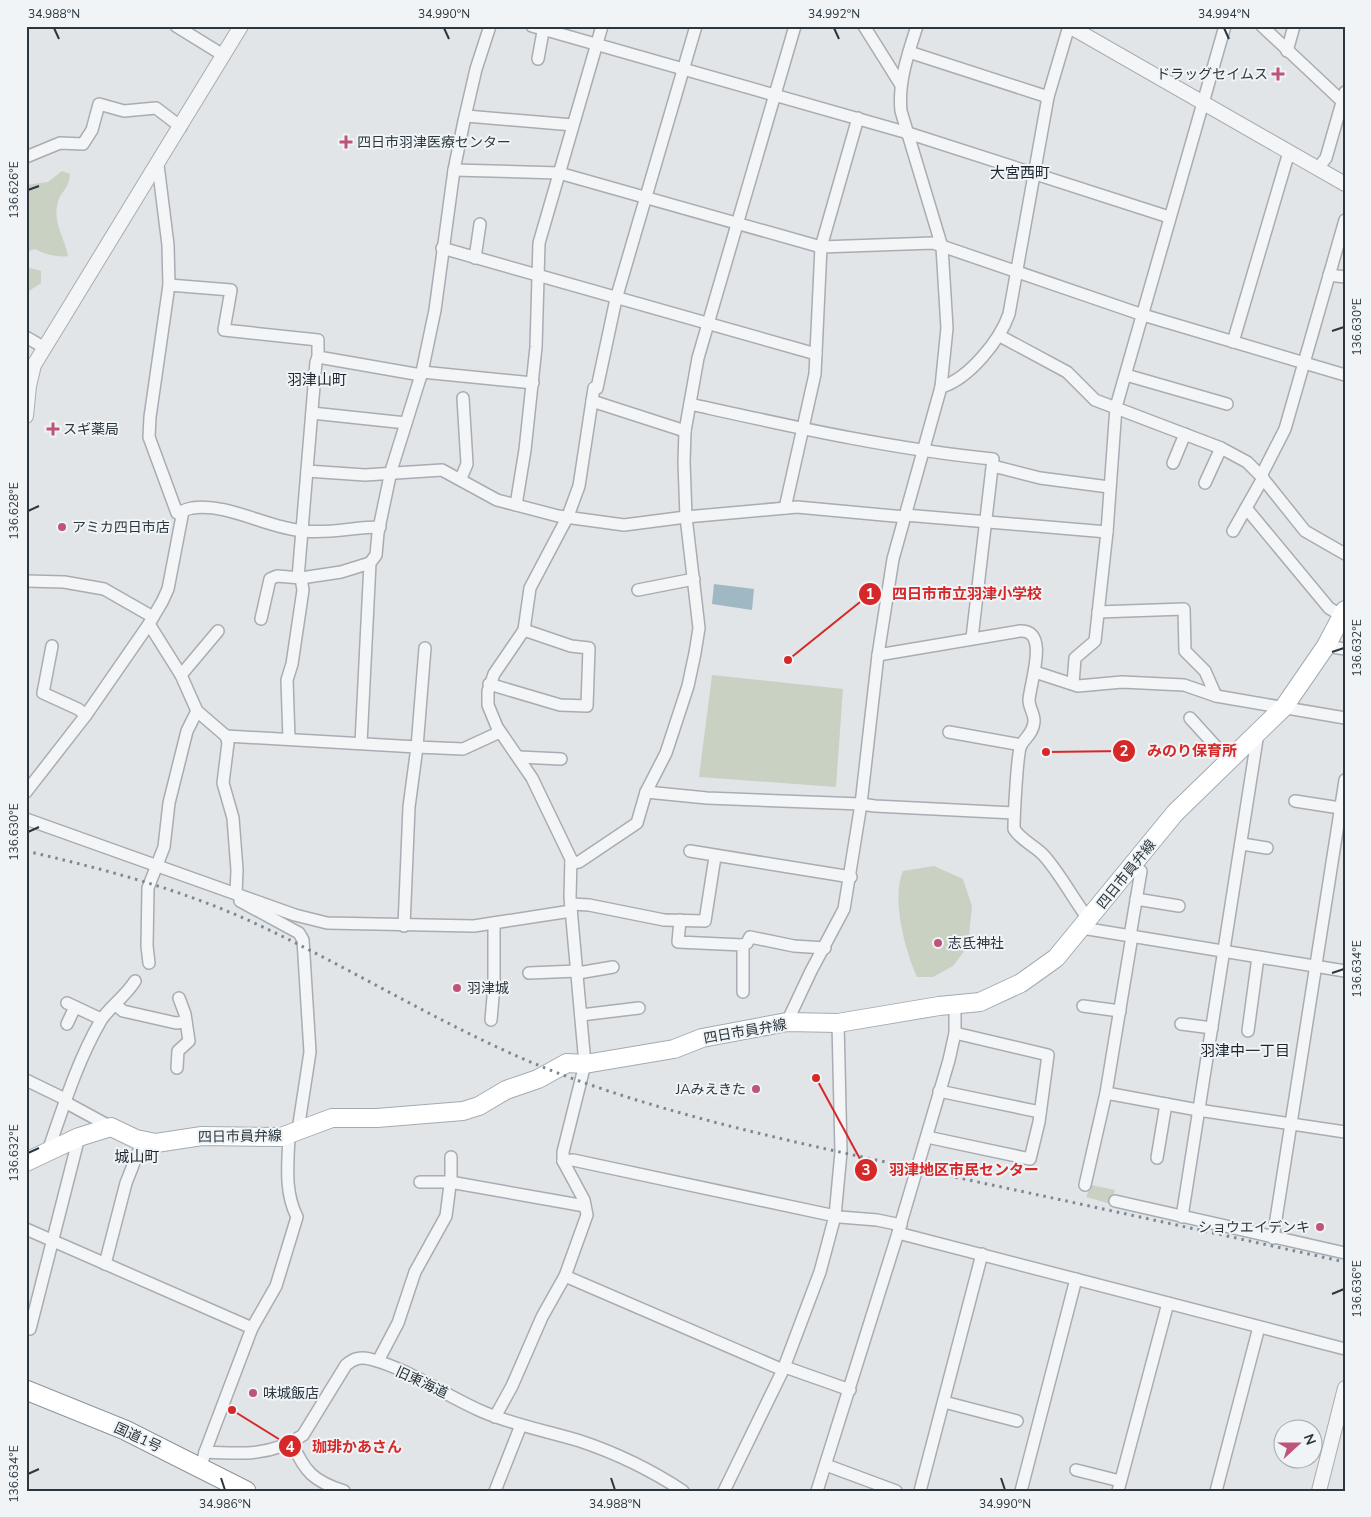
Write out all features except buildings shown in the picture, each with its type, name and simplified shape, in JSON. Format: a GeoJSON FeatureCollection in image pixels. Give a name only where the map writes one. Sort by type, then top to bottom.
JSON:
{"type":"FeatureCollection","features":[{"type":"Feature","properties":{"kind":"highway","name":"国道1号"},"geometry":{"type":"LineString","coordinates":[[26,1390],[203,1460],[246,1491]]}},
{"type":"Feature","properties":{"kind":"main road","name":"四日市員弁線"},"geometry":{"type":"LineString","coordinates":[[111,1127],[143,1140],[156,1143],[202,1136],[262,1138],[293,1133],[332,1118],[378,1118],[463,1111],[479,1106],[506,1090],[538,1079],[560,1065],[567,1063],[585,1064],[674,1049],[702,1038],[786,1022],[838,1023],[980,1002],[1021,983],[1056,958],[1086,924],[1175,813],[1284,707],[1326,646],[1343,613]]}},
{"type":"Feature","properties":{"kind":"main road"},"geometry":{"type":"LineString","coordinates":[[26,1162],[79,1137],[111,1127]]}},
{"type":"Feature","properties":{"kind":"street"},"geometry":{"type":"LineString","coordinates":[[176,26],[223,55]]}},
{"type":"Feature","properties":{"kind":"street"},"geometry":{"type":"LineString","coordinates":[[26,416],[34,365],[158,165],[241,26]]}},
{"type":"Feature","properties":{"kind":"street"},"geometry":{"type":"LineString","coordinates":[[361,743],[370,563],[376,555],[391,471],[422,373],[435,310],[454,170],[476,69],[490,26]]}},
{"type":"Feature","properties":{"kind":"street"},"geometry":{"type":"LineString","coordinates":[[516,506],[533,384],[539,243],[602,26]]}},
{"type":"Feature","properties":{"kind":"street"},"geometry":{"type":"LineString","coordinates":[[495,1416],[512,1386],[542,1317],[565,1276],[587,1215],[585,1206],[563,1161],[563,1152],[585,1064],[571,908],[571,863],[532,778],[500,732],[488,704],[489,684],[524,630],[530,588],[568,516],[579,486],[594,388],[597,388],[616,299],[696,26]]}},
{"type":"Feature","properties":{"kind":"street"},"geometry":{"type":"LineString","coordinates":[[571,863],[579,862],[638,823],[646,792],[666,753],[688,686],[699,628],[686,516],[685,431],[696,365],[795,26]]}},
{"type":"Feature","properties":{"kind":"street"},"geometry":{"type":"LineString","coordinates":[[864,26],[901,85]]}},
{"type":"Feature","properties":{"kind":"street"},"geometry":{"type":"LineString","coordinates":[[786,1022],[810,971],[825,948],[844,909],[862,804],[878,655],[893,559],[941,387],[946,328],[942,247],[901,111],[901,85],[917,26]]}},
{"type":"Feature","properties":{"kind":"street"},"geometry":{"type":"LineString","coordinates":[[941,387],[960,378],[1000,336],[1009,314],[1048,97],[1069,26],[1345,184]]}},
{"type":"Feature","properties":{"kind":"street"},"geometry":{"type":"LineString","coordinates":[[1073,684],[1076,658],[1095,641],[1107,532],[1116,407],[1225,26]]}},
{"type":"Feature","properties":{"kind":"street"},"geometry":{"type":"LineString","coordinates":[[1262,26],[1287,51],[1344,100],[1326,158],[1318,168]]}},
{"type":"Feature","properties":{"kind":"street"},"geometry":{"type":"LineString","coordinates":[[1287,51],[1294,26]]}},
{"type":"Feature","properties":{"kind":"street"},"geometry":{"type":"LineString","coordinates":[[538,59],[539,27],[908,133],[1170,217]]}},
{"type":"Feature","properties":{"kind":"street"},"geometry":{"type":"LineString","coordinates":[[909,52],[1048,97]]}},
{"type":"Feature","properties":{"kind":"street"},"geometry":{"type":"LineString","coordinates":[[26,157],[60,143],[83,144],[92,130],[99,104],[124,111],[156,108],[181,127]]}},
{"type":"Feature","properties":{"kind":"street"},"geometry":{"type":"LineString","coordinates":[[466,116],[573,125]]}},
{"type":"Feature","properties":{"kind":"street"},"geometry":{"type":"LineString","coordinates":[[786,508],[815,374],[821,247],[858,118]]}},
{"type":"Feature","properties":{"kind":"street"},"geometry":{"type":"LineString","coordinates":[[1233,342],[1289,152]]}},
{"type":"Feature","properties":{"kind":"street"},"geometry":{"type":"LineString","coordinates":[[158,165],[168,246],[169,285],[150,416],[149,437],[177,512],[190,508],[210,508],[302,531],[325,532],[358,527],[380,527]]}},
{"type":"Feature","properties":{"kind":"street"},"geometry":{"type":"LineString","coordinates":[[454,170],[559,172],[821,247],[933,243],[1143,315],[1345,375]]}},
{"type":"Feature","properties":{"kind":"street"},"geometry":{"type":"LineString","coordinates":[[1233,531],[1262,477],[1285,428],[1345,220]]}},
{"type":"Feature","properties":{"kind":"street"},"geometry":{"type":"LineString","coordinates":[[475,258],[480,224]]}},
{"type":"Feature","properties":{"kind":"street"},"geometry":{"type":"LineString","coordinates":[[442,248],[616,299],[816,354]]}},
{"type":"Feature","properties":{"kind":"street"},"geometry":{"type":"LineString","coordinates":[[1329,275],[1345,277]]}},
{"type":"Feature","properties":{"kind":"street"},"geometry":{"type":"LineString","coordinates":[[169,285],[231,290],[224,330],[318,340],[302,531],[300,578],[303,590],[292,664],[287,680],[289,739]]}},
{"type":"Feature","properties":{"kind":"street"},"geometry":{"type":"LineString","coordinates":[[1000,336],[1067,372],[1095,400],[1221,448],[1248,462],[1305,531],[1345,554]]}},
{"type":"Feature","properties":{"kind":"street"},"geometry":{"type":"LineString","coordinates":[[26,337],[45,348]]}},
{"type":"Feature","properties":{"kind":"street"},"geometry":{"type":"LineString","coordinates":[[318,357],[422,373],[533,384]]}},
{"type":"Feature","properties":{"kind":"street"},"geometry":{"type":"LineString","coordinates":[[1126,375],[1227,404]]}},
{"type":"Feature","properties":{"kind":"street"},"geometry":{"type":"LineString","coordinates":[[461,478],[467,464],[463,398]]}},
{"type":"Feature","properties":{"kind":"street"},"geometry":{"type":"LineString","coordinates":[[592,401],[685,431]]}},
{"type":"Feature","properties":{"kind":"street"},"geometry":{"type":"LineString","coordinates":[[690,404],[804,429],[924,452],[993,460],[972,638]]}},
{"type":"Feature","properties":{"kind":"street"},"geometry":{"type":"LineString","coordinates":[[312,413],[406,422]]}},
{"type":"Feature","properties":{"kind":"street"},"geometry":{"type":"LineString","coordinates":[[1173,463],[1185,434]]}},
{"type":"Feature","properties":{"kind":"street"},"geometry":{"type":"LineString","coordinates":[[1204,483],[1221,448]]}},
{"type":"Feature","properties":{"kind":"street"},"geometry":{"type":"LineString","coordinates":[[993,466],[1040,478],[1109,487]]}},
{"type":"Feature","properties":{"kind":"street"},"geometry":{"type":"LineString","coordinates":[[307,471],[365,475],[391,471],[442,470],[461,478],[497,500],[516,506],[624,525],[686,516],[786,508],[1107,532]]}},
{"type":"Feature","properties":{"kind":"street"},"geometry":{"type":"LineString","coordinates":[[1246,508],[1329,608],[1343,613]]}},
{"type":"Feature","properties":{"kind":"street"},"geometry":{"type":"LineString","coordinates":[[26,792],[86,715],[152,621],[168,589],[183,511]]}},
{"type":"Feature","properties":{"kind":"street"},"geometry":{"type":"LineString","coordinates":[[261,619],[270,579],[277,576],[300,578],[342,572],[370,563]]}},
{"type":"Feature","properties":{"kind":"street"},"geometry":{"type":"LineString","coordinates":[[638,590],[694,579]]}},
{"type":"Feature","properties":{"kind":"street"},"geometry":{"type":"LineString","coordinates":[[26,581],[64,582],[104,588],[152,621],[181,675],[197,711],[226,736],[228,743],[223,783],[233,818],[240,901],[299,933],[303,940],[310,1052],[293,1133],[288,1190],[290,1205],[297,1217],[276,1286],[252,1328],[203,1460]]}},
{"type":"Feature","properties":{"kind":"street"},"geometry":{"type":"LineString","coordinates":[[1098,612],[1184,609],[1185,651],[1206,671],[1216,696]]}},
{"type":"Feature","properties":{"kind":"street"},"geometry":{"type":"LineString","coordinates":[[489,684],[560,705],[587,706],[589,648],[571,646],[524,630]]}},
{"type":"Feature","properties":{"kind":"street"},"geometry":{"type":"LineString","coordinates":[[878,655],[972,638],[1020,631],[1030,632],[1036,640],[1035,672],[1032,676],[1029,702],[1034,721],[1031,732],[1021,745],[1014,829],[1017,835],[1037,848],[1046,858],[1086,924],[1131,936],[1345,971]]}},
{"type":"Feature","properties":{"kind":"street"},"geometry":{"type":"LineString","coordinates":[[181,675],[218,632]]}},
{"type":"Feature","properties":{"kind":"street"},"geometry":{"type":"LineString","coordinates":[[52,646],[42,693],[78,709],[86,715]]}},
{"type":"Feature","properties":{"kind":"street"},"geometry":{"type":"LineString","coordinates":[[1326,646],[1345,649]]}},
{"type":"Feature","properties":{"kind":"street"},"geometry":{"type":"LineString","coordinates":[[404,926],[409,806],[417,747],[425,648]]}},
{"type":"Feature","properties":{"kind":"street"},"geometry":{"type":"LineString","coordinates":[[1035,672],[1078,686],[1122,682],[1184,685],[1216,696],[1345,718]]}},
{"type":"Feature","properties":{"kind":"street"},"geometry":{"type":"LineString","coordinates":[[149,963],[147,946],[148,888],[164,847],[169,803],[187,731],[197,711]]}},
{"type":"Feature","properties":{"kind":"street"},"geometry":{"type":"LineString","coordinates":[[1190,718],[1229,761]]}},
{"type":"Feature","properties":{"kind":"street"},"geometry":{"type":"LineString","coordinates":[[226,736],[464,749],[500,732]]}},
{"type":"Feature","properties":{"kind":"street"},"geometry":{"type":"LineString","coordinates":[[949,732],[1021,745]]}},
{"type":"Feature","properties":{"kind":"street"},"geometry":{"type":"LineString","coordinates":[[1182,1217],[1258,733]]}},
{"type":"Feature","properties":{"kind":"street"},"geometry":{"type":"LineString","coordinates":[[519,757],[560,759]]}},
{"type":"Feature","properties":{"kind":"street"},"geometry":{"type":"LineString","coordinates":[[1273,1238],[1345,780]]}},
{"type":"Feature","properties":{"kind":"street"},"geometry":{"type":"LineString","coordinates":[[646,792],[707,798],[862,804],[1014,813]]}},
{"type":"Feature","properties":{"kind":"street"},"geometry":{"type":"LineString","coordinates":[[1295,801],[1340,808]]}},
{"type":"Feature","properties":{"kind":"street"},"geometry":{"type":"LineString","coordinates":[[26,819],[239,895],[326,923],[474,926],[589,905],[664,920],[705,921],[715,857]]}},
{"type":"Feature","properties":{"kind":"street"},"geometry":{"type":"LineString","coordinates":[[1242,844],[1267,848]]}},
{"type":"Feature","properties":{"kind":"street"},"geometry":{"type":"LineString","coordinates":[[690,851],[715,857],[851,877]]}},
{"type":"Feature","properties":{"kind":"street"},"geometry":{"type":"LineString","coordinates":[[1085,1185],[1106,1093],[1141,871]]}},
{"type":"Feature","properties":{"kind":"street"},"geometry":{"type":"LineString","coordinates":[[1136,899],[1179,906]]}},
{"type":"Feature","properties":{"kind":"street"},"geometry":{"type":"LineString","coordinates":[[680,920],[678,942],[743,945],[748,943],[750,937],[794,946],[825,948]]}},
{"type":"Feature","properties":{"kind":"street"},"geometry":{"type":"LineString","coordinates":[[491,1020],[494,986],[494,923]]}},
{"type":"Feature","properties":{"kind":"street"},"geometry":{"type":"LineString","coordinates":[[743,945],[743,992]]}},
{"type":"Feature","properties":{"kind":"street"},"geometry":{"type":"LineString","coordinates":[[1248,1031],[1258,957]]}},
{"type":"Feature","properties":{"kind":"street"},"geometry":{"type":"LineString","coordinates":[[529,973],[577,972],[613,967]]}},
{"type":"Feature","properties":{"kind":"street"},"geometry":{"type":"LineString","coordinates":[[48,1151],[65,1100],[101,1019],[116,1005],[136,981]]}},
{"type":"Feature","properties":{"kind":"street"},"geometry":{"type":"LineString","coordinates":[[176,1068],[178,1051],[189,1041],[179,998]]}},
{"type":"Feature","properties":{"kind":"street"},"geometry":{"type":"LineString","coordinates":[[67,1024],[71,1005],[101,1019]]}},
{"type":"Feature","properties":{"kind":"street"},"geometry":{"type":"LineString","coordinates":[[116,1005],[123,1011],[176,1023],[186,1022]]}},
{"type":"Feature","properties":{"kind":"street"},"geometry":{"type":"LineString","coordinates":[[817,1491],[900,1229],[955,1033],[955,1005]]}},
{"type":"Feature","properties":{"kind":"street"},"geometry":{"type":"LineString","coordinates":[[1082,1006],[1120,1011]]}},
{"type":"Feature","properties":{"kind":"street"},"geometry":{"type":"LineString","coordinates":[[581,1015],[639,1008]]}},
{"type":"Feature","properties":{"kind":"street"},"geometry":{"type":"LineString","coordinates":[[724,1491],[784,1368],[820,1272],[835,1216],[841,1152],[838,1023]]}},
{"type":"Feature","properties":{"kind":"street"},"geometry":{"type":"LineString","coordinates":[[1181,1024],[1212,1028]]}},
{"type":"Feature","properties":{"kind":"street"},"geometry":{"type":"LineString","coordinates":[[926,1137],[1030,1159],[1040,1112],[1048,1055],[955,1033]]}},
{"type":"Feature","properties":{"kind":"street"},"geometry":{"type":"LineString","coordinates":[[26,1080],[111,1127]]}},
{"type":"Feature","properties":{"kind":"street"},"geometry":{"type":"LineString","coordinates":[[939,1091],[1040,1112]]}},
{"type":"Feature","properties":{"kind":"street"},"geometry":{"type":"LineString","coordinates":[[1106,1093],[1198,1110],[1345,1132]]}},
{"type":"Feature","properties":{"kind":"street"},"geometry":{"type":"LineString","coordinates":[[1157,1158],[1166,1104]]}},
{"type":"Feature","properties":{"kind":"street"},"geometry":{"type":"LineString","coordinates":[[30,1329],[79,1137]]}},
{"type":"Feature","properties":{"kind":"street"},"geometry":{"type":"LineString","coordinates":[[105,1264],[126,1183],[143,1140]]}},
{"type":"Feature","properties":{"kind":"street"},"geometry":{"type":"LineString","coordinates":[[378,1361],[398,1323],[415,1272],[446,1216],[451,1157]]}},
{"type":"Feature","properties":{"kind":"street"},"geometry":{"type":"LineString","coordinates":[[563,1161],[573,1160],[900,1229],[982,1254],[1345,1349]]}},
{"type":"Feature","properties":{"kind":"street"},"geometry":{"type":"LineString","coordinates":[[420,1182],[450,1182],[585,1206]]}},
{"type":"Feature","properties":{"kind":"street"},"geometry":{"type":"LineString","coordinates":[[1115,1201],[1345,1254]]}},
{"type":"Feature","properties":{"kind":"street"},"geometry":{"type":"LineString","coordinates":[[26,1229],[252,1328]]}},
{"type":"Feature","properties":{"kind":"street"},"geometry":{"type":"LineString","coordinates":[[920,1491],[982,1254]]}},
{"type":"Feature","properties":{"kind":"street"},"geometry":{"type":"LineString","coordinates":[[565,1276],[784,1368],[850,1390]]}},
{"type":"Feature","properties":{"kind":"street"},"geometry":{"type":"LineString","coordinates":[[1021,1491],[1076,1279]]}},
{"type":"Feature","properties":{"kind":"street"},"geometry":{"type":"LineString","coordinates":[[1076,1470],[1119,1486],[1168,1303]]}},
{"type":"Feature","properties":{"kind":"street"},"geometry":{"type":"LineString","coordinates":[[1216,1491],[1259,1326]]}},
{"type":"Feature","properties":{"kind":"street","name":"旧東海道"},"geometry":{"type":"LineString","coordinates":[[203,1460],[257,1453],[277,1449],[292,1443],[303,1435],[346,1365],[357,1358],[378,1361],[495,1416],[580,1441],[608,1452],[638,1465],[683,1491]]}},
{"type":"Feature","properties":{"kind":"street"},"geometry":{"type":"LineString","coordinates":[[1318,1491],[1345,1388]]}},
{"type":"Feature","properties":{"kind":"street"},"geometry":{"type":"LineString","coordinates":[[944,1402],[1017,1421]]}},
{"type":"Feature","properties":{"kind":"street"},"geometry":{"type":"LineString","coordinates":[[495,1491],[521,1425]]}},
{"type":"Feature","properties":{"kind":"street"},"geometry":{"type":"LineString","coordinates":[[292,1443],[302,1465],[308,1472],[326,1484],[344,1491]]}},
{"type":"Feature","properties":{"kind":"street"},"geometry":{"type":"LineString","coordinates":[[826,1465],[896,1491]]}},
{"type":"Feature","properties":{"kind":"shaded area"},"geometry":{"type":"Polygon","coordinates":[[[62,171],[70,174],[67,187],[58,202],[57,216],[68,256],[51,255],[35,249],[26,252],[26,185],[48,182],[62,171]]]}},
{"type":"Feature","properties":{"kind":"shaded area"},"geometry":{"type":"Polygon","coordinates":[[[26,267],[41,271],[41,283],[26,293],[26,267]]]}},
{"type":"Feature","properties":{"kind":"shaded area"},"geometry":{"type":"Polygon","coordinates":[[[712,675],[843,689],[836,787],[699,777],[712,675]]]}},
{"type":"Feature","properties":{"kind":"shaded area"},"geometry":{"type":"Polygon","coordinates":[[[934,866],[963,879],[972,906],[968,946],[953,966],[933,977],[917,977],[904,939],[898,895],[903,871],[934,866]]]}},
{"type":"Feature","properties":{"kind":"shaded area"},"geometry":{"type":"Polygon","coordinates":[[[1091,1185],[1115,1190],[1111,1204],[1086,1197],[1091,1185]]]}},
{"type":"Feature","properties":{"kind":"water"},"geometry":{"type":"Polygon","coordinates":[[[714,584],[754,589],[752,610],[712,604],[714,584]]]}},
{"type":"Feature","properties":{"kind":"railway"},"geometry":{"type":"LineString","coordinates":[[26,851],[147,883],[207,903],[265,928],[502,1050],[585,1083],[628,1097],[715,1122],[803,1144],[1345,1262]]}},
{"type":"Feature","properties":{"kind":"place","name":"ドラッグセイムス"},"geometry":{"type":"Point","coordinates":[1278,74]}},
{"type":"Feature","properties":{"kind":"place","name":"四日市羽津医療センター"},"geometry":{"type":"Point","coordinates":[346,142]}},
{"type":"Feature","properties":{"kind":"place","name":"スギ薬局"},"geometry":{"type":"Point","coordinates":[53,429]}},
{"type":"Feature","properties":{"kind":"place","name":"アミカ四日市店"},"geometry":{"type":"Point","coordinates":[62,527]}},
{"type":"Feature","properties":{"kind":"place","name":"四日市市立羽津小学校"},"geometry":{"type":"Point","coordinates":[788,660]}},
{"type":"Feature","properties":{"kind":"place","name":"みのり保育所"},"geometry":{"type":"Point","coordinates":[1046,752]}},
{"type":"Feature","properties":{"kind":"place","name":"志氐神社"},"geometry":{"type":"Point","coordinates":[938,943]}},
{"type":"Feature","properties":{"kind":"place","name":"羽津城"},"geometry":{"type":"Point","coordinates":[457,988]}},
{"type":"Feature","properties":{"kind":"place","name":"羽津地区市民センター"},"geometry":{"type":"Point","coordinates":[816,1078]}},
{"type":"Feature","properties":{"kind":"place","name":"JAみえきた"},"geometry":{"type":"Point","coordinates":[756,1089]}},
{"type":"Feature","properties":{"kind":"place","name":"ショウエイデンキ"},"geometry":{"type":"Point","coordinates":[1320,1227]}},
{"type":"Feature","properties":{"kind":"place","name":"味城飯店"},"geometry":{"type":"Point","coordinates":[253,1393]}},
{"type":"Feature","properties":{"kind":"place","name":"珈琲かあさん"},"geometry":{"type":"Point","coordinates":[232,1410]}},
{"type":"Feature","properties":{"kind":"district","name":"大宮西町"},"geometry":{"type":"Point","coordinates":[1020,173]}},
{"type":"Feature","properties":{"kind":"district","name":"羽津山町"},"geometry":{"type":"Point","coordinates":[317,380]}},
{"type":"Feature","properties":{"kind":"district","name":"羽津中一丁目"},"geometry":{"type":"Point","coordinates":[1245,1051]}},
{"type":"Feature","properties":{"kind":"district","name":"城山町"},"geometry":{"type":"Point","coordinates":[137,1157]}}]}
